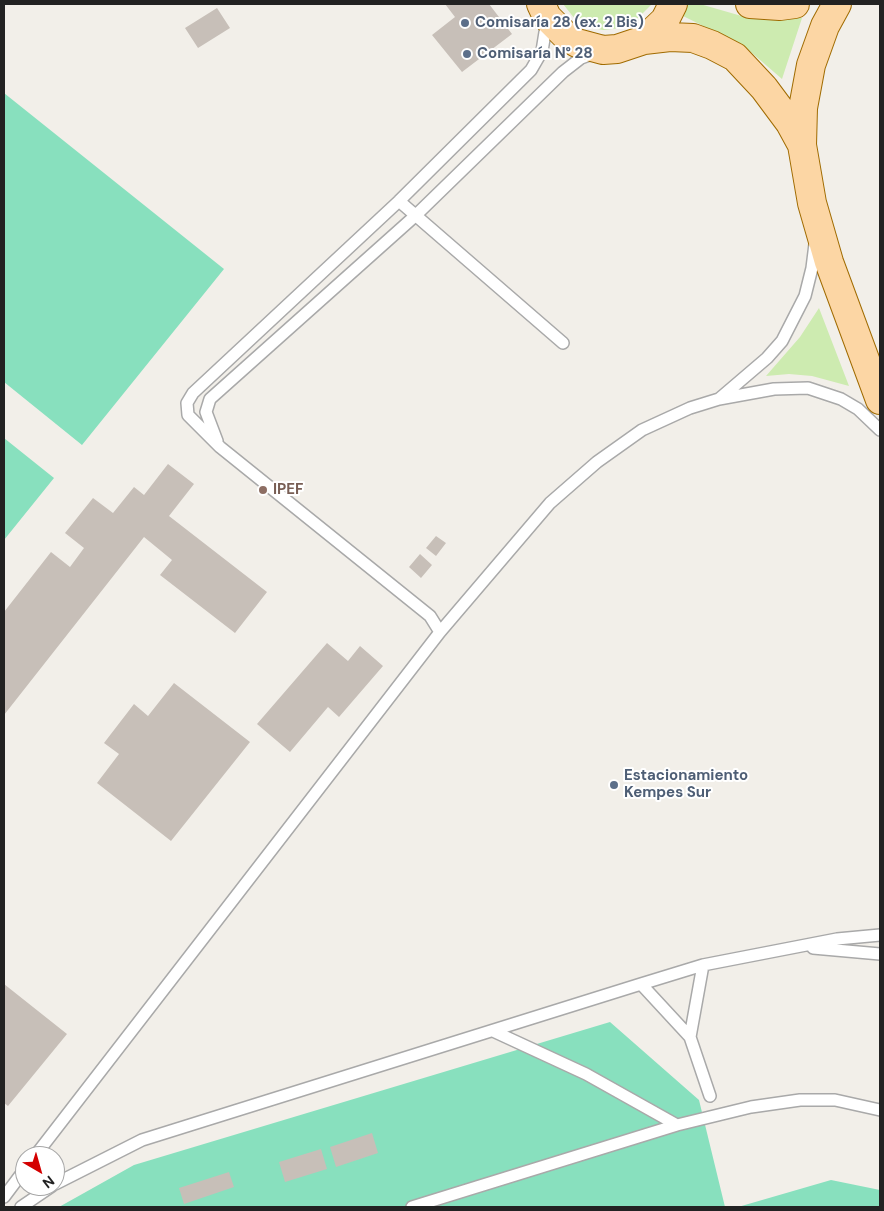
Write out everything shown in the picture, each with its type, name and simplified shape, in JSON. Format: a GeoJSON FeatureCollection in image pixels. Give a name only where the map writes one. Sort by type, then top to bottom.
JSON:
{"type":"FeatureCollection","features":[{"type":"Feature","properties":{"kind":"main road"},"geometry":{"type":"LineString","coordinates":[[644,40],[665,20],[674,4]]}},
{"type":"Feature","properties":{"kind":"main road"},"geometry":{"type":"LineString","coordinates":[[750,4],[780,6],[795,4]]}},
{"type":"Feature","properties":{"kind":"main road"},"geometry":{"type":"LineString","coordinates":[[837,4],[825,26],[811,65],[803,108],[802,145],[805,172],[818,225],[849,321],[880,400]]}},
{"type":"Feature","properties":{"kind":"main road"},"geometry":{"type":"LineString","coordinates":[[544,10],[555,27],[577,43],[603,50],[631,46],[644,40],[670,37],[693,38],[735,57],[764,88],[790,123],[802,145]]}},
{"type":"Feature","properties":{"kind":"lane"},"geometry":{"type":"LineString","coordinates":[[440,632],[430,616],[220,448],[188,415],[187,403],[193,393],[399,202],[531,70],[542,51],[544,10]]}},
{"type":"Feature","properties":{"kind":"lane"},"geometry":{"type":"LineString","coordinates":[[220,448],[206,412],[210,400],[416,216],[563,72],[581,58],[603,50]]}},
{"type":"Feature","properties":{"kind":"lane"},"geometry":{"type":"LineString","coordinates":[[399,202],[563,342]]}},
{"type":"Feature","properties":{"kind":"lane"},"geometry":{"type":"LineString","coordinates":[[719,399],[768,358],[782,341],[805,296],[812,268],[818,225]]}},
{"type":"Feature","properties":{"kind":"lane"},"geometry":{"type":"LineString","coordinates":[[43,1146],[440,632],[550,503],[597,462],[642,430],[690,408],[719,399],[774,389],[808,388],[841,399],[858,409],[880,430]]}},
{"type":"Feature","properties":{"kind":"lane"},"geometry":{"type":"LineString","coordinates":[[65,1179],[142,1140],[703,965],[837,939],[880,935]]}},
{"type":"Feature","properties":{"kind":"lane"},"geometry":{"type":"LineString","coordinates":[[799,947],[880,954]]}},
{"type":"Feature","properties":{"kind":"lane"},"geometry":{"type":"LineString","coordinates":[[690,1037],[703,965]]}},
{"type":"Feature","properties":{"kind":"lane"},"geometry":{"type":"LineString","coordinates":[[641,984],[690,1037],[710,1096]]}},
{"type":"Feature","properties":{"kind":"lane"},"geometry":{"type":"LineString","coordinates":[[493,1032],[586,1074],[677,1125]]}},
{"type":"Feature","properties":{"kind":"lane"},"geometry":{"type":"LineString","coordinates":[[412,1207],[677,1125],[751,1107],[800,1100],[835,1100],[880,1110]]}},
{"type":"Feature","properties":{"kind":"lane"},"geometry":{"type":"LineString","coordinates":[[4,1197],[15,1182]]}},
{"type":"Feature","properties":{"kind":"lane"},"geometry":{"type":"LineString","coordinates":[[21,1207],[38,1196]]}},
{"type":"Feature","properties":{"kind":"green space"},"geometry":{"type":"Polygon","coordinates":[[[563,4],[652,4],[632,24],[622,28],[603,30],[593,28],[575,19],[563,4]]]}},
{"type":"Feature","properties":{"kind":"green space"},"geometry":{"type":"Polygon","coordinates":[[[687,4],[700,4],[745,17],[802,18],[782,79],[744,46],[683,16],[687,4]]]}},
{"type":"Feature","properties":{"kind":"green space"},"geometry":{"type":"Polygon","coordinates":[[[4,93],[224,269],[82,445],[4,382],[4,93]]]}},
{"type":"Feature","properties":{"kind":"green space"},"geometry":{"type":"Polygon","coordinates":[[[819,308],[849,386],[812,376],[789,374],[766,376],[800,337],[819,308]]]}},
{"type":"Feature","properties":{"kind":"green space"},"geometry":{"type":"Polygon","coordinates":[[[4,438],[54,478],[4,540],[4,438]]]}},
{"type":"Feature","properties":{"kind":"green space"},"geometry":{"type":"Polygon","coordinates":[[[610,1022],[699,1100],[725,1207],[59,1207],[134,1165],[610,1022]]]}},
{"type":"Feature","properties":{"kind":"green space"},"geometry":{"type":"Polygon","coordinates":[[[831,1180],[880,1190],[880,1207],[738,1207],[831,1180]]]}},
{"type":"Feature","properties":{"kind":"building","name":"Comisaría N° 28"},"geometry":{"type":"Polygon","coordinates":[[[445,4],[489,4],[512,34],[462,72],[432,35],[455,17],[445,4]]]}},
{"type":"Feature","properties":{"kind":"building"},"geometry":{"type":"Polygon","coordinates":[[[217,8],[230,28],[198,48],[185,28],[217,8]]]}},
{"type":"Feature","properties":{"kind":"building"},"geometry":{"type":"Polygon","coordinates":[[[168,464],[194,484],[169,516],[267,592],[235,633],[160,575],[172,560],[144,537],[4,715],[4,612],[51,552],[70,567],[84,548],[65,533],[93,498],[113,513],[134,487],[144,495],[168,464]]]}},
{"type":"Feature","properties":{"kind":"building"},"geometry":{"type":"Polygon","coordinates":[[[436,536],[446,543],[436,556],[426,548],[436,536]]]}},
{"type":"Feature","properties":{"kind":"building"},"geometry":{"type":"Polygon","coordinates":[[[420,554],[432,565],[421,578],[409,567],[420,554]]]}},
{"type":"Feature","properties":{"kind":"building"},"geometry":{"type":"Polygon","coordinates":[[[327,643],[348,661],[360,646],[383,666],[339,717],[328,707],[290,752],[257,724],[327,643]]]}},
{"type":"Feature","properties":{"kind":"building"},"geometry":{"type":"Polygon","coordinates":[[[174,683],[250,742],[171,841],[97,783],[119,754],[104,743],[134,704],[148,716],[174,683]]]}},
{"type":"Feature","properties":{"kind":"building"},"geometry":{"type":"Polygon","coordinates":[[[4,984],[67,1034],[8,1106],[4,1103],[4,984]]]}},
{"type":"Feature","properties":{"kind":"building"},"geometry":{"type":"Polygon","coordinates":[[[372,1133],[378,1153],[336,1167],[330,1147],[372,1133]]]}},
{"type":"Feature","properties":{"kind":"building"},"geometry":{"type":"Polygon","coordinates":[[[321,1149],[327,1169],[285,1182],[279,1162],[321,1149]]]}},
{"type":"Feature","properties":{"kind":"building"},"geometry":{"type":"Polygon","coordinates":[[[229,1172],[234,1187],[184,1204],[179,1188],[229,1172]]]}},
{"type":"Feature","properties":{"kind":"place","name":"Comisaría 28 (ex. 2 Bis)"},"geometry":{"type":"Point","coordinates":[465,23]}},
{"type":"Feature","properties":{"kind":"place","name":"Comisaría N° 28"},"geometry":{"type":"Point","coordinates":[467,54]}},
{"type":"Feature","properties":{"kind":"place","name":"IPEF"},"geometry":{"type":"Point","coordinates":[263,490]}},
{"type":"Feature","properties":{"kind":"place","name":"Estacionamiento Kempes Sur"},"geometry":{"type":"Point","coordinates":[614,785]}}]}
